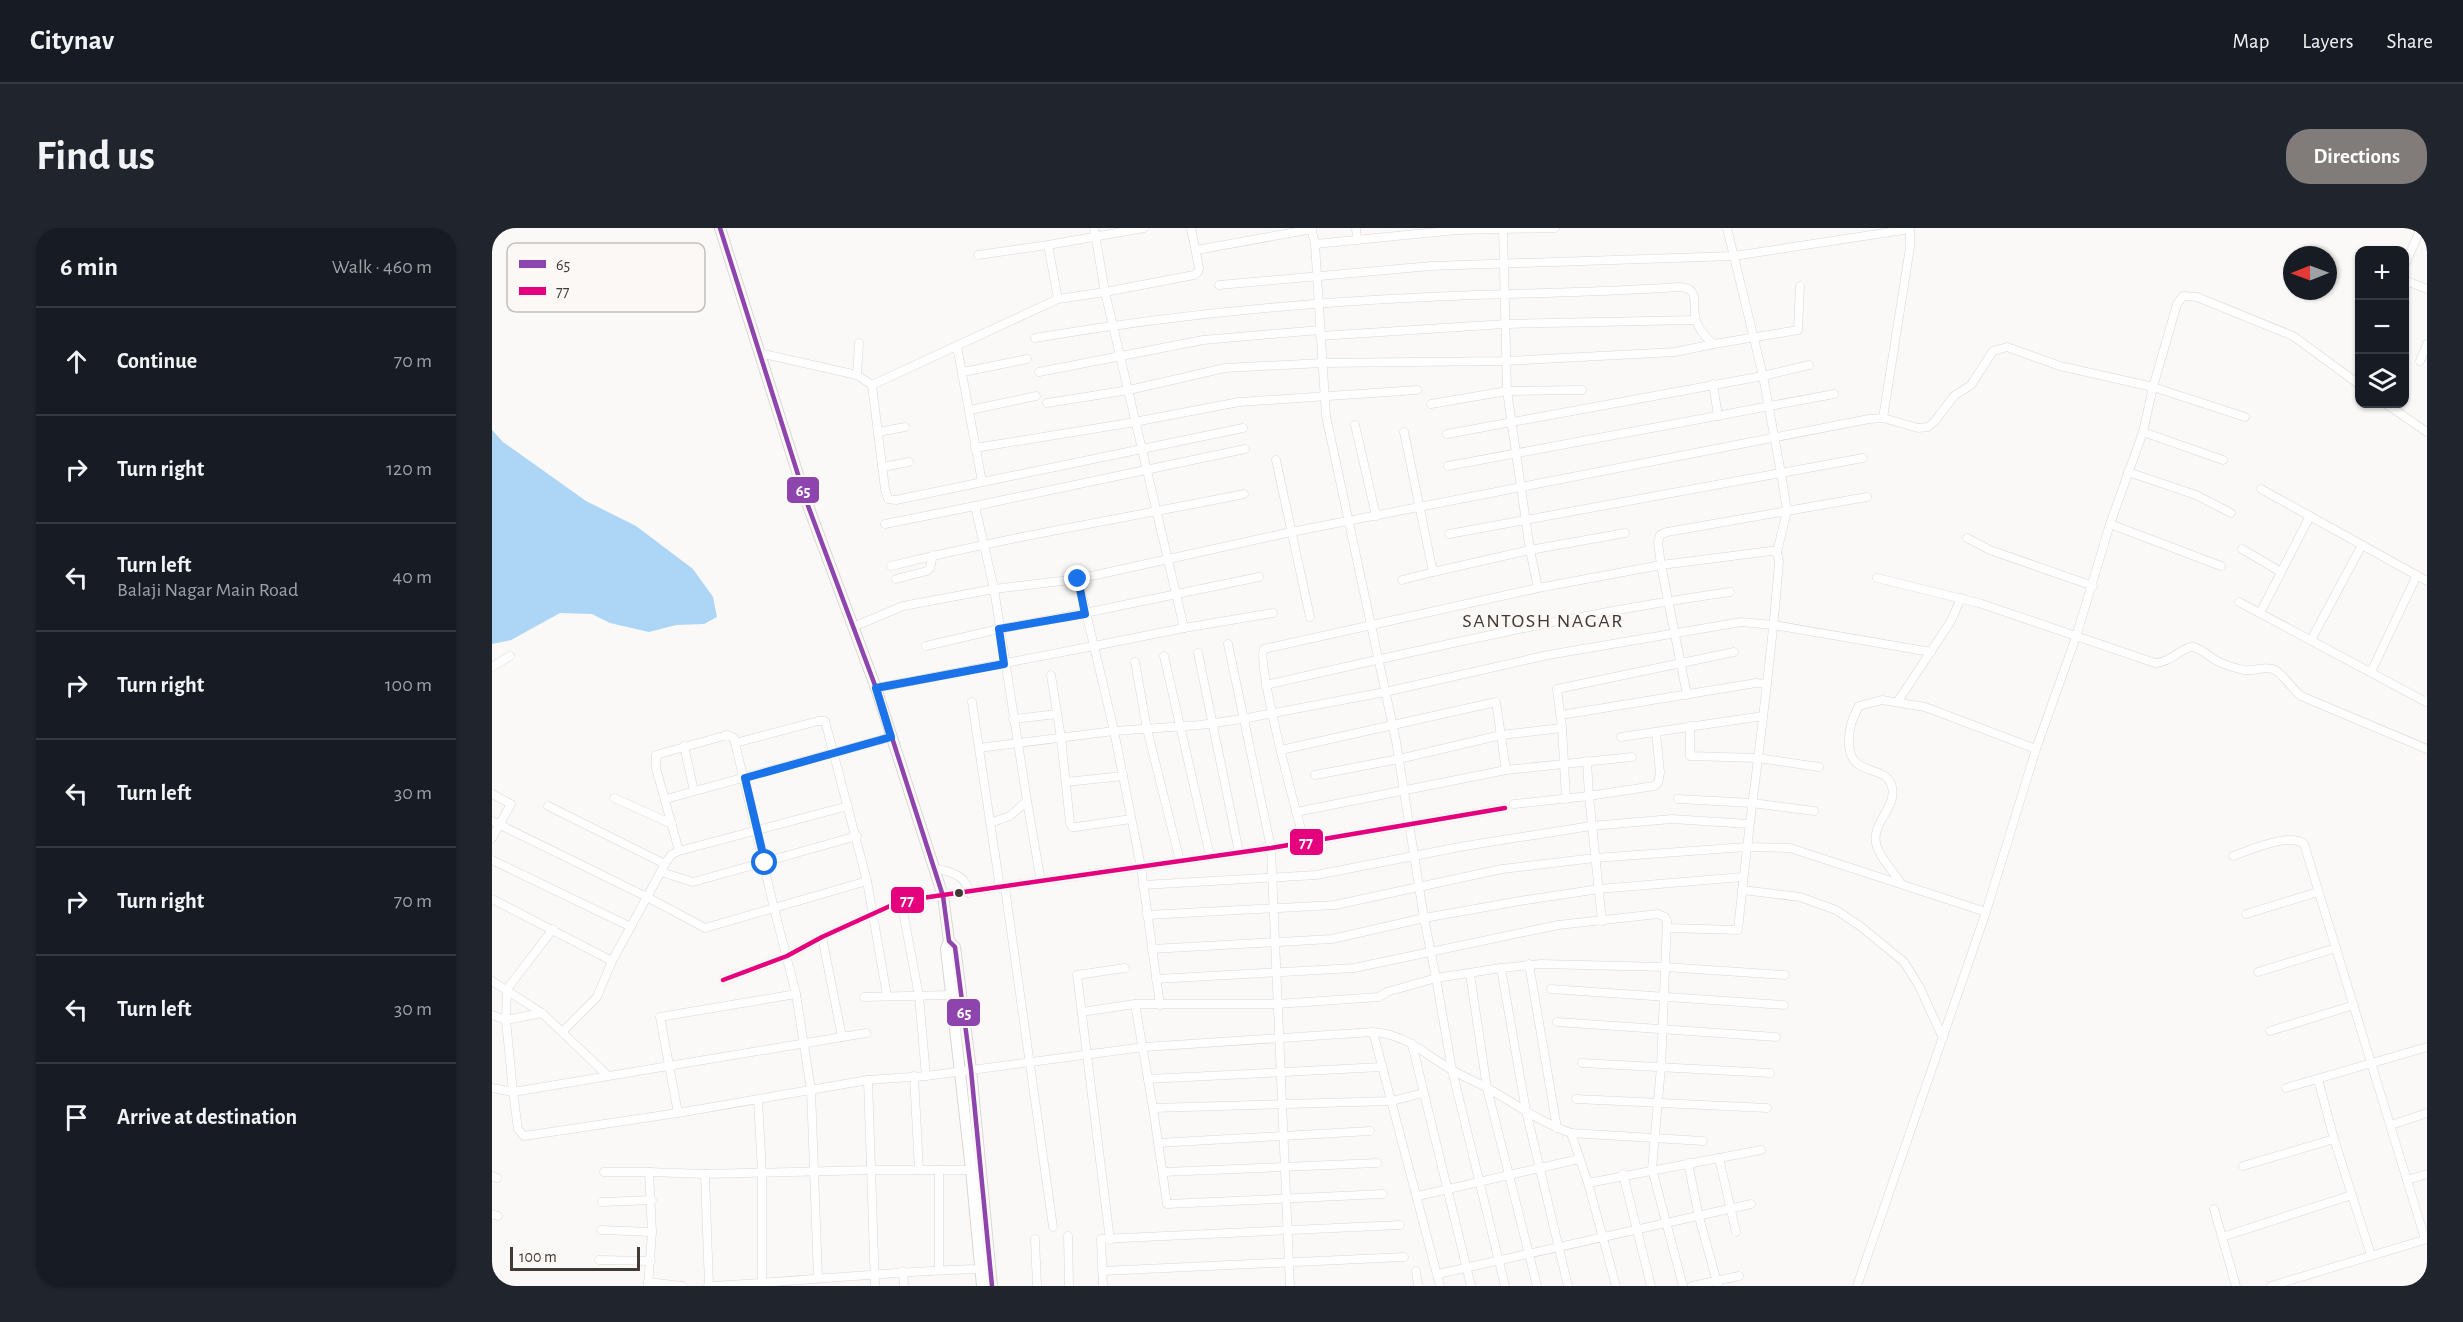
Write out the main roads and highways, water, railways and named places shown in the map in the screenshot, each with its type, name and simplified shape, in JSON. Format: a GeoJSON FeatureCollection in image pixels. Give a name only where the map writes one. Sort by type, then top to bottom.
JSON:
{"type":"FeatureCollection","features":[{"type":"Feature","properties":{"kind":"water"},"geometry":{"type":"Polygon","coordinates":[[[492,430],[503,442],[586,501],[636,526],[693,569],[713,597],[717,617],[704,624],[676,625],[649,632],[610,623],[592,614],[560,613],[511,640],[492,644],[492,430]]]}},
{"type":"Feature","properties":{"kind":"district","name":"SANTOSH NAGAR"},"geometry":{"type":"Point","coordinates":[1543,621]}}]}
